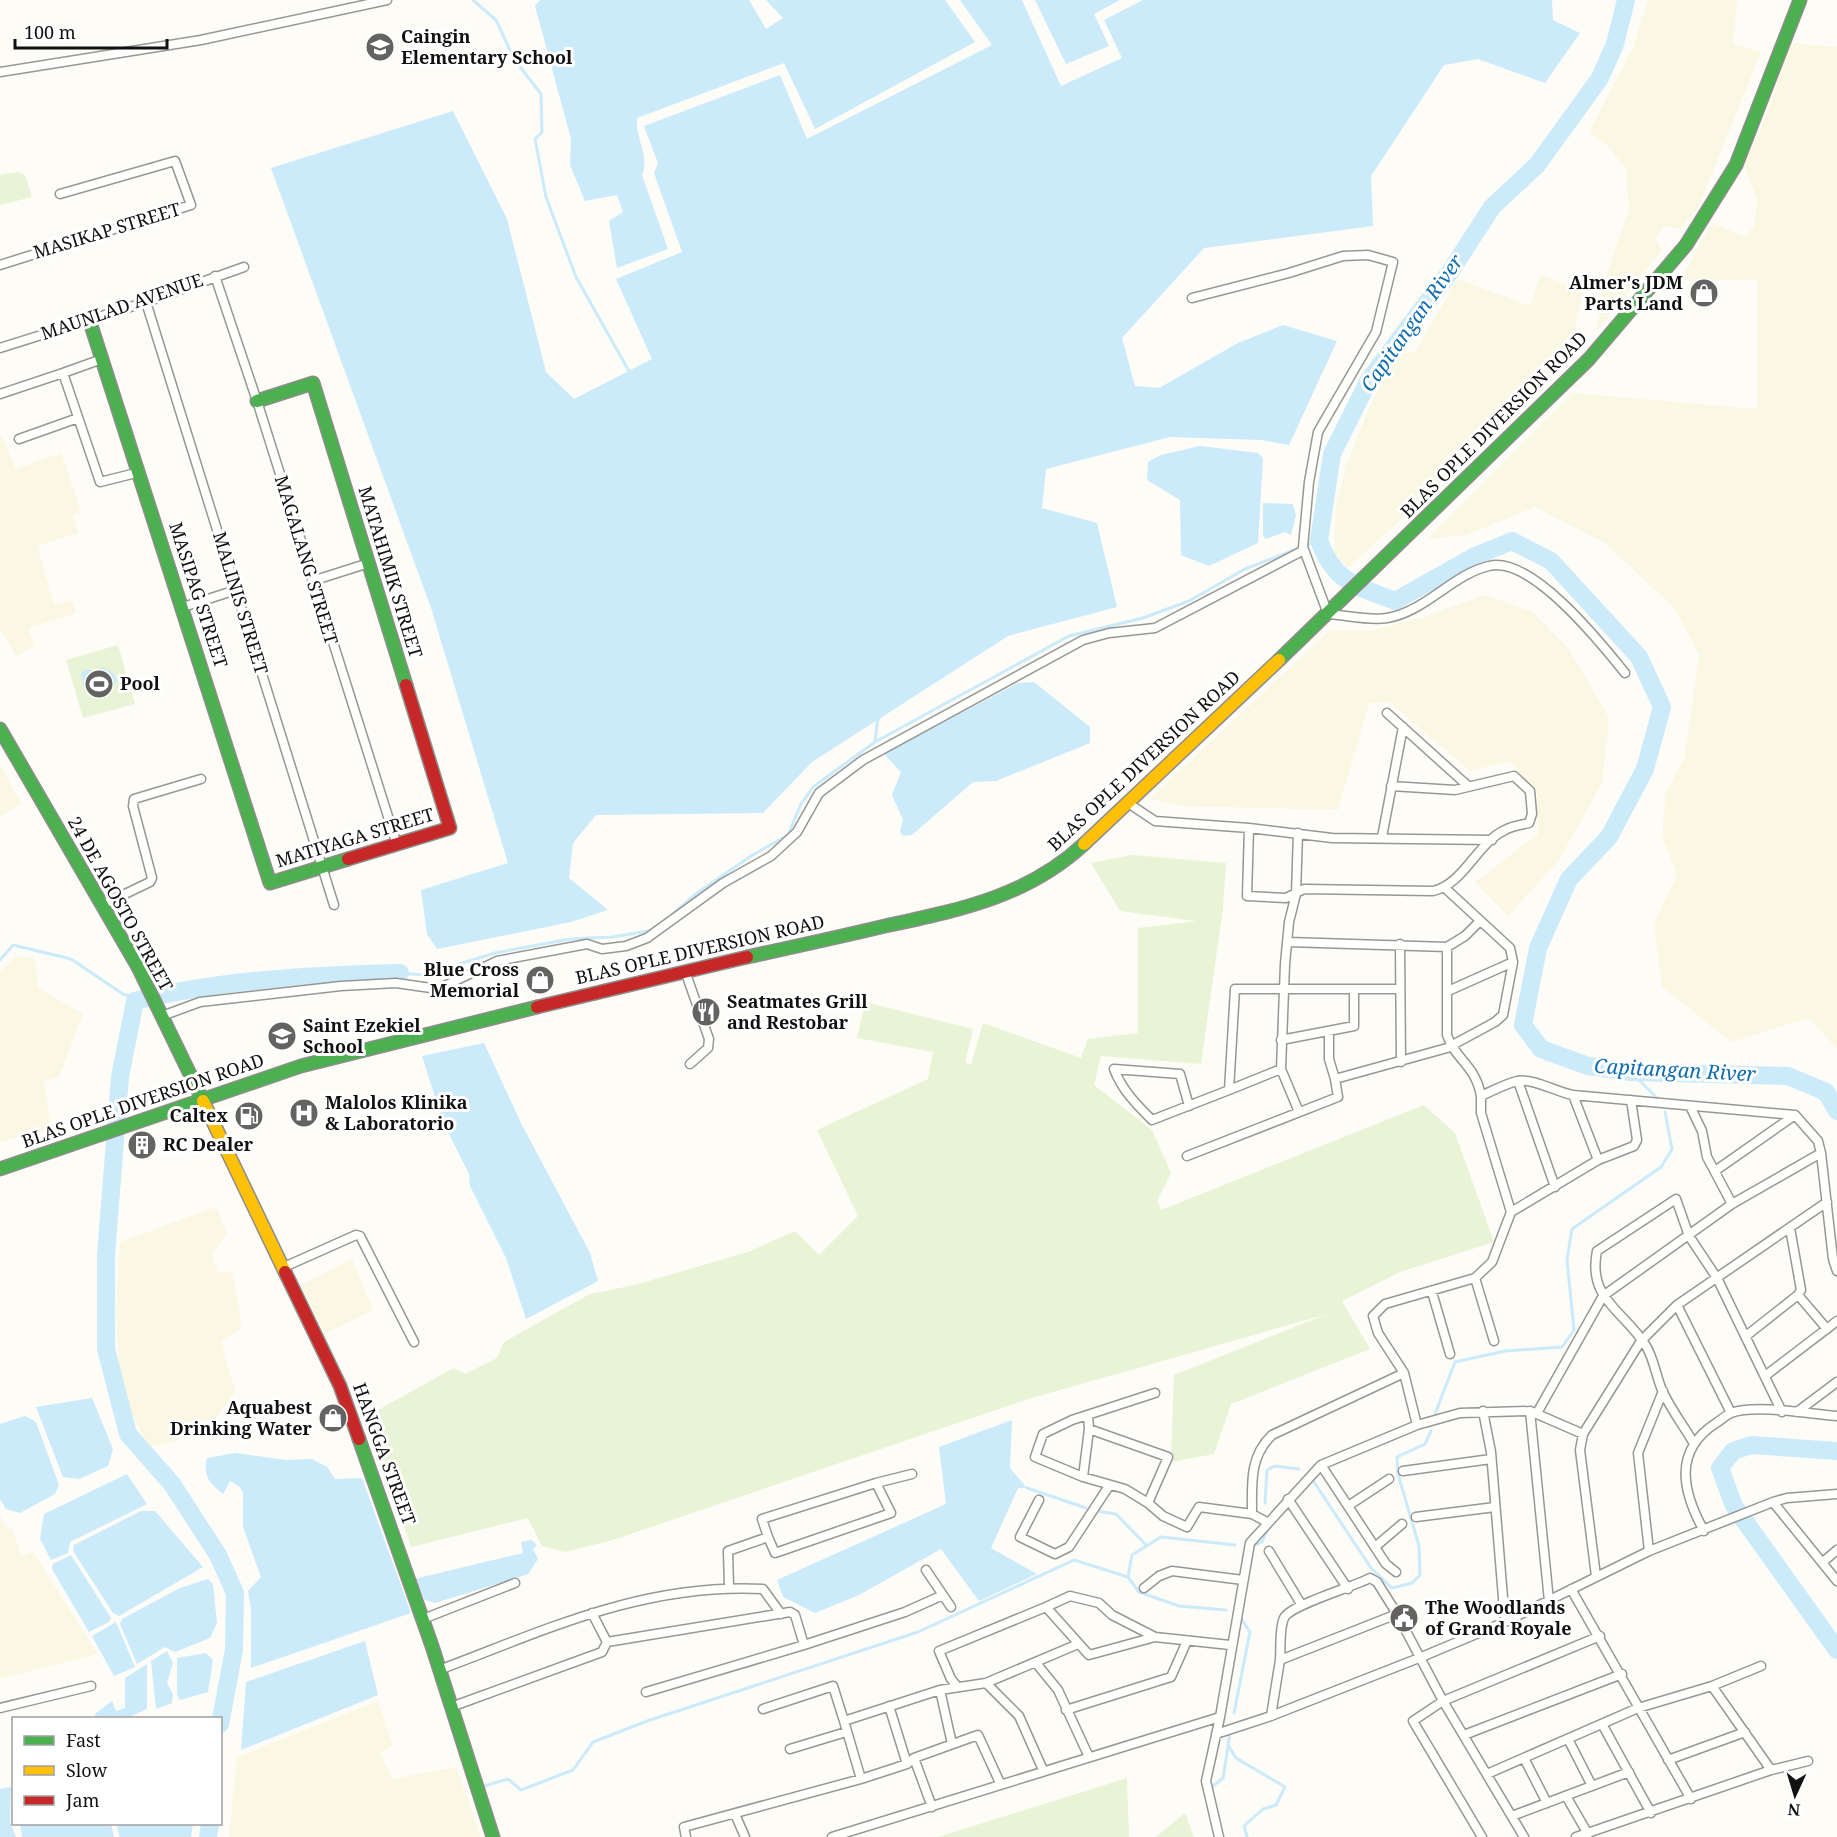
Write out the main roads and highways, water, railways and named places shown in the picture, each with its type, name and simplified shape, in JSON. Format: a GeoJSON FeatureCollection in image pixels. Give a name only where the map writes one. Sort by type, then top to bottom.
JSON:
{"type":"FeatureCollection","features":[{"type":"Feature","properties":{"kind":"water"},"geometry":{"type":"Polygon","coordinates":[[[540,0],[749,0],[766,29],[783,18],[766,0],[945,0],[975,42],[815,129],[784,63],[637,118],[644,161],[642,175],[668,249],[617,268],[609,221],[623,212],[617,195],[585,201],[570,165],[571,139],[535,6],[540,0]]]}},
{"type":"Feature","properties":{"kind":"water"},"geometry":{"type":"Polygon","coordinates":[[[960,0],[1022,0],[1061,86],[1122,58],[1104,20],[1143,0],[1552,0],[1553,20],[1580,33],[1545,83],[1478,59],[1444,65],[1371,176],[1373,226],[1204,248],[1122,338],[1135,386],[1159,388],[1238,343],[1283,325],[1337,341],[1289,445],[1261,440],[1170,437],[1046,469],[1042,508],[1097,523],[1117,607],[1008,636],[812,762],[763,813],[596,815],[573,843],[569,878],[608,910],[571,922],[437,949],[427,934],[421,890],[508,863],[431,608],[271,168],[453,111],[507,219],[546,372],[574,399],[652,359],[616,279],[682,252],[654,173],[658,163],[644,126],[780,75],[807,139],[992,45],[960,0]]]}},
{"type":"Feature","properties":{"kind":"water"},"geometry":{"type":"Polygon","coordinates":[[[1035,0],[1120,0],[1094,14],[1109,46],[1066,64],[1035,0]]]}},
{"type":"Feature","properties":{"kind":"water"},"geometry":{"type":"Polygon","coordinates":[[[1200,446],[1258,453],[1263,458],[1258,543],[1209,566],[1181,555],[1180,500],[1147,480],[1148,462],[1161,455],[1200,446]]]}},
{"type":"Feature","properties":{"kind":"water"},"geometry":{"type":"Polygon","coordinates":[[[1263,503],[1293,504],[1296,515],[1291,535],[1285,532],[1266,539],[1263,536],[1263,503]]]}},
{"type":"Feature","properties":{"kind":"water","name":"Pool"},"geometry":{"type":"Polygon","coordinates":[[[103,667],[114,674],[117,681],[111,691],[103,691],[93,696],[85,692],[81,673],[87,669],[94,671],[103,667]]]}},
{"type":"Feature","properties":{"kind":"water"},"geometry":{"type":"Polygon","coordinates":[[[1034,682],[1090,727],[1090,743],[996,781],[973,782],[912,835],[903,836],[900,831],[903,820],[892,795],[901,772],[884,754],[1018,683],[1034,682]]]}},
{"type":"Feature","properties":{"kind":"water"},"geometry":{"type":"Polygon","coordinates":[[[484,1043],[521,1123],[590,1253],[598,1281],[526,1319],[506,1258],[470,1186],[469,1174],[443,1122],[422,1056],[484,1043]]]}},
{"type":"Feature","properties":{"kind":"water"},"geometry":{"type":"Polygon","coordinates":[[[92,1398],[113,1449],[108,1466],[79,1479],[63,1477],[36,1407],[92,1398]]]}},
{"type":"Feature","properties":{"kind":"water"},"geometry":{"type":"Polygon","coordinates":[[[25,1416],[36,1422],[59,1485],[55,1494],[20,1513],[6,1509],[0,1499],[0,1424],[25,1416]]]}},
{"type":"Feature","properties":{"kind":"water"},"geometry":{"type":"Polygon","coordinates":[[[1012,1420],[1010,1468],[1027,1488],[1018,1488],[991,1548],[1037,1574],[979,1601],[941,1549],[859,1595],[815,1613],[783,1597],[777,1580],[946,1504],[939,1447],[1012,1420]]]}},
{"type":"Feature","properties":{"kind":"water"},"geometry":{"type":"Polygon","coordinates":[[[235,1453],[286,1460],[312,1459],[327,1467],[335,1479],[362,1478],[411,1613],[251,1668],[251,1610],[248,1591],[261,1577],[243,1527],[243,1493],[240,1487],[230,1481],[223,1494],[208,1479],[206,1470],[207,1458],[235,1453]]]}},
{"type":"Feature","properties":{"kind":"water"},"geometry":{"type":"Polygon","coordinates":[[[127,1474],[147,1504],[70,1542],[68,1553],[51,1560],[40,1539],[44,1514],[127,1474]]]}},
{"type":"Feature","properties":{"kind":"water"},"geometry":{"type":"Polygon","coordinates":[[[141,1511],[155,1511],[203,1567],[119,1616],[113,1613],[73,1551],[74,1545],[141,1511]]]}},
{"type":"Feature","properties":{"kind":"water"},"geometry":{"type":"Polygon","coordinates":[[[531,1540],[537,1545],[533,1549],[538,1559],[528,1574],[516,1578],[435,1603],[425,1600],[414,1579],[523,1553],[521,1542],[531,1540]]]}},
{"type":"Feature","properties":{"kind":"water"},"geometry":{"type":"Polygon","coordinates":[[[71,1555],[111,1618],[109,1622],[89,1632],[52,1569],[53,1564],[71,1555]]]}},
{"type":"Feature","properties":{"kind":"water"},"geometry":{"type":"Polygon","coordinates":[[[208,1579],[213,1584],[217,1623],[210,1638],[175,1652],[165,1647],[137,1664],[120,1624],[122,1619],[180,1588],[208,1579]]]}},
{"type":"Feature","properties":{"kind":"water"},"geometry":{"type":"Polygon","coordinates":[[[116,1622],[135,1667],[114,1676],[92,1636],[116,1622]]]}},
{"type":"Feature","properties":{"kind":"water"},"geometry":{"type":"Polygon","coordinates":[[[365,1641],[378,1695],[241,1750],[246,1682],[365,1641]]]}},
{"type":"Feature","properties":{"kind":"water"},"geometry":{"type":"Polygon","coordinates":[[[167,1651],[173,1663],[167,1683],[173,1694],[172,1703],[156,1709],[151,1661],[167,1651]]]}},
{"type":"Feature","properties":{"kind":"water"},"geometry":{"type":"Polygon","coordinates":[[[206,1653],[213,1660],[208,1692],[180,1700],[177,1694],[177,1658],[206,1653]]]}},
{"type":"Feature","properties":{"kind":"water"},"geometry":{"type":"Polygon","coordinates":[[[147,1664],[147,1709],[129,1717],[95,1717],[95,1714],[112,1701],[116,1711],[125,1708],[125,1678],[147,1664]]]}},
{"type":"Feature","properties":{"kind":"water"},"geometry":{"type":"Polygon","coordinates":[[[11,1787],[10,1822],[16,1837],[0,1837],[0,1789],[11,1787]]]}},
{"type":"Feature","properties":{"kind":"water"},"geometry":{"type":"Polygon","coordinates":[[[20,1825],[111,1825],[114,1837],[22,1837],[20,1825]]]}},
{"type":"Feature","properties":{"kind":"water"},"geometry":{"type":"Polygon","coordinates":[[[117,1825],[193,1825],[191,1837],[117,1837],[121,1836],[117,1825]]]}},
{"type":"Feature","properties":{"kind":"waterway"},"geometry":{"type":"LineString","coordinates":[[473,0],[496,20],[514,59],[541,94],[542,132],[535,139],[546,197],[576,277],[630,373]]}},
{"type":"Feature","properties":{"kind":"waterway","name":"Capitangan River"},"geometry":{"type":"LineString","coordinates":[[1626,0],[1615,44],[1600,78],[1537,165],[1492,207],[1450,272],[1369,380],[1332,454],[1319,540],[1332,566],[1348,581],[1395,601],[1475,556],[1512,541],[1551,561],[1639,657],[1662,707],[1645,769],[1609,837],[1569,879],[1538,948],[1523,1025],[1541,1049],[1588,1066],[1631,1072],[1788,1076],[1826,1092],[1837,1111]]}},
{"type":"Feature","properties":{"kind":"waterway"},"geometry":{"type":"LineString","coordinates":[[1306,546],[1319,540]]}},
{"type":"Feature","properties":{"kind":"waterway"},"geometry":{"type":"LineString","coordinates":[[673,914],[697,893],[751,856],[788,835],[801,804],[813,787],[875,742],[1069,636],[1143,618],[1189,601],[1245,569],[1299,548]]}},
{"type":"Feature","properties":{"kind":"waterway"},"geometry":{"type":"LineString","coordinates":[[875,741],[878,718]]}},
{"type":"Feature","properties":{"kind":"waterway"},"geometry":{"type":"LineString","coordinates":[[400,973],[424,975],[495,953],[570,939],[613,937],[654,930]]}},
{"type":"Feature","properties":{"kind":"waterway"},"geometry":{"type":"LineString","coordinates":[[0,960],[13,945],[71,959],[123,994],[141,1000]]}},
{"type":"Feature","properties":{"kind":"waterway"},"geometry":{"type":"LineString","coordinates":[[221,1717],[234,1650],[235,1593],[218,1555],[172,1484],[128,1434],[106,1349],[106,1255],[120,1077],[135,1001],[233,983],[334,975],[400,973]]}},
{"type":"Feature","properties":{"kind":"waterway"},"geometry":{"type":"LineString","coordinates":[[1631,1072],[1656,1097]]}},
{"type":"Feature","properties":{"kind":"waterway"},"geometry":{"type":"LineString","coordinates":[[1435,1414],[1455,1362],[1505,1351],[1562,1347],[1574,1330],[1567,1260],[1572,1229],[1661,1167],[1672,1149],[1665,1112]]}},
{"type":"Feature","properties":{"kind":"waterway"},"geometry":{"type":"LineString","coordinates":[[1312,1479],[1371,1568],[1392,1588],[1412,1583],[1420,1575],[1419,1546],[1398,1474],[1397,1457],[1425,1444],[1431,1431]]}},
{"type":"Feature","properties":{"kind":"waterway","name":"Capitangan River"},"geometry":{"type":"LineString","coordinates":[[1837,1451],[1751,1445],[1733,1451],[1720,1468],[1734,1506],[1837,1650]]}},
{"type":"Feature","properties":{"kind":"waterway"},"geometry":{"type":"LineString","coordinates":[[1265,1503],[1267,1470],[1275,1466],[1299,1469]]}},
{"type":"Feature","properties":{"kind":"waterway"},"geometry":{"type":"LineString","coordinates":[[1027,1488],[1086,1508]]}},
{"type":"Feature","properties":{"kind":"waterway"},"geometry":{"type":"LineString","coordinates":[[1096,1511],[1116,1514],[1147,1546]]}},
{"type":"Feature","properties":{"kind":"waterway"},"geometry":{"type":"LineString","coordinates":[[1251,1547],[1262,1542],[1267,1530]]}},
{"type":"Feature","properties":{"kind":"waterway"},"geometry":{"type":"LineString","coordinates":[[1226,1610],[1179,1606],[1139,1592],[1128,1577],[1132,1555],[1161,1537],[1235,1545]]}},
{"type":"Feature","properties":{"kind":"waterway"},"geometry":{"type":"LineString","coordinates":[[481,1787],[508,1779],[521,1790],[573,1770],[593,1742],[650,1720],[918,1632],[1074,1560],[1128,1577]]}},
{"type":"Feature","properties":{"kind":"waterway"},"geometry":{"type":"LineString","coordinates":[[1234,1713],[1250,1632],[1240,1617]]}},
{"type":"Feature","properties":{"kind":"waterway"},"geometry":{"type":"LineString","coordinates":[[1230,1732],[1228,1745],[1236,1758],[1285,1787],[1276,1805],[1263,1809],[1244,1826],[1247,1837]]}},
{"type":"Feature","properties":{"kind":"waterway"},"geometry":{"type":"LineString","coordinates":[[1209,1789],[1223,1778],[1228,1747]]}},
{"type":"Feature","properties":{"kind":"waterway"},"geometry":{"type":"LineString","coordinates":[[208,1837],[210,1825]]}},
{"type":"Feature","properties":{"kind":"place","name":"Caingin Elementary School"},"geometry":{"type":"Point","coordinates":[380,47]}},
{"type":"Feature","properties":{"kind":"place","name":"Almer's JDM Parts Land"},"geometry":{"type":"Point","coordinates":[1704,293]}},
{"type":"Feature","properties":{"kind":"place","name":"Pool"},"geometry":{"type":"Point","coordinates":[99,684]}},
{"type":"Feature","properties":{"kind":"place","name":"Blue Cross Memorial"},"geometry":{"type":"Point","coordinates":[540,980]}},
{"type":"Feature","properties":{"kind":"place","name":"Seatmates Grill and Restobar"},"geometry":{"type":"Point","coordinates":[706,1012]}},
{"type":"Feature","properties":{"kind":"place","name":"Saint Ezekiel School"},"geometry":{"type":"Point","coordinates":[282,1036]}},
{"type":"Feature","properties":{"kind":"place","name":"Malolos Klinika & Laboratorio"},"geometry":{"type":"Point","coordinates":[304,1113]}},
{"type":"Feature","properties":{"kind":"place","name":"Caltex"},"geometry":{"type":"Point","coordinates":[249,1116]}},
{"type":"Feature","properties":{"kind":"place","name":"RC Dealer"},"geometry":{"type":"Point","coordinates":[142,1145]}},
{"type":"Feature","properties":{"kind":"place","name":"Aquabest Drinking Water"},"geometry":{"type":"Point","coordinates":[333,1418]}},
{"type":"Feature","properties":{"kind":"place","name":"The Woodlands of Grand Royale"},"geometry":{"type":"Point","coordinates":[1404,1618]}}]}
